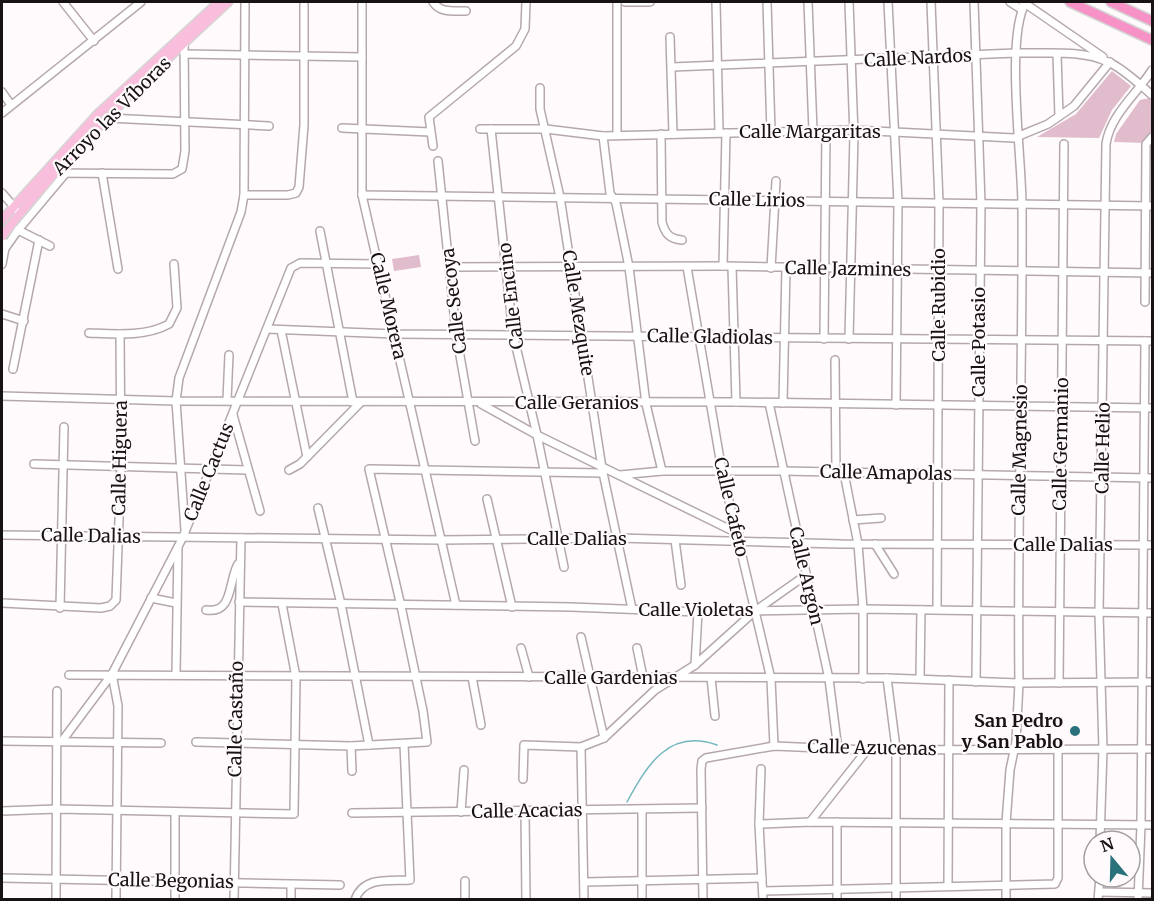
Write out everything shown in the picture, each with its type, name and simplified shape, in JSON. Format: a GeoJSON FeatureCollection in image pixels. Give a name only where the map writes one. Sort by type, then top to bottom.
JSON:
{"type":"FeatureCollection","features":[{"type":"Feature","properties":{"kind":"highway"},"geometry":{"type":"LineString","coordinates":[[1070,2],[1152,40]]}},
{"type":"Feature","properties":{"kind":"highway"},"geometry":{"type":"LineString","coordinates":[[1111,2],[1152,21]]}},
{"type":"Feature","properties":{"kind":"highway"},"geometry":{"type":"LineString","coordinates":[[1134,31],[1142,16]]}},
{"type":"Feature","properties":{"kind":"main road","name":"Arroyo las Víboras"},"geometry":{"type":"LineString","coordinates":[[4,234],[55,173],[219,2]]}},
{"type":"Feature","properties":{"kind":"main road","name":"Arroyo las Víboras"},"geometry":{"type":"LineString","coordinates":[[2,220],[12,206],[98,114],[228,2]]}},
{"type":"Feature","properties":{"kind":"street"},"geometry":{"type":"LineString","coordinates":[[63,2],[94,41]]}},
{"type":"Feature","properties":{"kind":"street"},"geometry":{"type":"LineString","coordinates":[[2,113],[94,41],[132,5],[141,2]]}},
{"type":"Feature","properties":{"kind":"street"},"geometry":{"type":"LineString","coordinates":[[184,534],[176,401],[181,372],[233,237],[244,195],[245,2]]}},
{"type":"Feature","properties":{"kind":"street"},"geometry":{"type":"LineString","coordinates":[[244,195],[288,195],[296,193],[299,187],[304,125],[304,2]]}},
{"type":"Feature","properties":{"kind":"street","name":"Calle Morera"},"geometry":{"type":"LineString","coordinates":[[362,2],[362,195],[456,605]]}},
{"type":"Feature","properties":{"kind":"street"},"geometry":{"type":"LineString","coordinates":[[433,2],[444,10],[466,11]]}},
{"type":"Feature","properties":{"kind":"street"},"geometry":{"type":"LineString","coordinates":[[433,146],[430,115],[516,46],[525,29],[526,2]]}},
{"type":"Feature","properties":{"kind":"street"},"geometry":{"type":"LineString","coordinates":[[617,2],[617,135]]}},
{"type":"Feature","properties":{"kind":"street"},"geometry":{"type":"LineString","coordinates":[[625,2],[650,2]]}},
{"type":"Feature","properties":{"kind":"street"},"geometry":{"type":"LineString","coordinates":[[716,2],[725,200],[723,266]]}},
{"type":"Feature","properties":{"kind":"street"},"geometry":{"type":"LineString","coordinates":[[767,2],[771,132]]}},
{"type":"Feature","properties":{"kind":"street"},"geometry":{"type":"LineString","coordinates":[[808,2],[813,131]]}},
{"type":"Feature","properties":{"kind":"street"},"geometry":{"type":"LineString","coordinates":[[849,2],[854,130],[849,339]]}},
{"type":"Feature","properties":{"kind":"street"},"geometry":{"type":"LineString","coordinates":[[888,2],[898,202],[896,405]]}},
{"type":"Feature","properties":{"kind":"street","name":"Calle Rubidio"},"geometry":{"type":"LineString","coordinates":[[931,2],[938,135],[940,270],[936,475],[937,609]]}},
{"type":"Feature","properties":{"kind":"street","name":"Calle Potasio"},"geometry":{"type":"LineString","coordinates":[[974,2],[981,204],[976,682]]}},
{"type":"Feature","properties":{"kind":"street"},"geometry":{"type":"LineString","coordinates":[[1010,2],[1024,4],[1110,62]]}},
{"type":"Feature","properties":{"kind":"street","name":"Calle Magnesio"},"geometry":{"type":"LineString","coordinates":[[1006,900],[1006,823],[1010,770],[1015,749],[1019,683],[1022,204],[1016,53],[1024,4]]}},
{"type":"Feature","properties":{"kind":"street"},"geometry":{"type":"LineString","coordinates":[[670,37],[673,134]]}},
{"type":"Feature","properties":{"kind":"street"},"geometry":{"type":"LineString","coordinates":[[55,173],[174,174],[182,169],[184,38]]}},
{"type":"Feature","properties":{"kind":"street","name":"Calle Nardos"},"geometry":{"type":"LineString","coordinates":[[672,67],[892,60],[1016,53],[1057,54],[1095,57],[1110,62],[1152,95]]}},
{"type":"Feature","properties":{"kind":"street"},"geometry":{"type":"LineString","coordinates":[[185,54],[362,57]]}},
{"type":"Feature","properties":{"kind":"street"},"geometry":{"type":"LineString","coordinates":[[1057,54],[1059,116]]}},
{"type":"Feature","properties":{"kind":"street","name":"Calle Margaritas"},"geometry":{"type":"LineString","coordinates":[[480,129],[546,129],[603,136],[854,130],[1020,137],[1059,116],[1081,99],[1110,62]]}},
{"type":"Feature","properties":{"kind":"street","name":"Calle Helio"},"geometry":{"type":"LineString","coordinates":[[1100,829],[1102,749],[1099,613],[1103,476],[1105,205],[1109,131],[1117,116],[1152,70]]}},
{"type":"Feature","properties":{"kind":"street","name":"Calle Mezquite"},"geometry":{"type":"LineString","coordinates":[[540,88],[540,109],[560,197],[603,470],[632,609]]}},
{"type":"Feature","properties":{"kind":"street"},"geometry":{"type":"LineString","coordinates":[[2,92],[11,105]]}},
{"type":"Feature","properties":{"kind":"street"},"geometry":{"type":"LineString","coordinates":[[109,118],[269,126]]}},
{"type":"Feature","properties":{"kind":"street"},"geometry":{"type":"LineString","coordinates":[[342,128],[430,132]]}},
{"type":"Feature","properties":{"kind":"street","name":"Calle Encino"},"geometry":{"type":"LineString","coordinates":[[491,129],[513,334],[546,473],[564,567]]}},
{"type":"Feature","properties":{"kind":"street"},"geometry":{"type":"LineString","coordinates":[[824,339],[826,131]]}},
{"type":"Feature","properties":{"kind":"street"},"geometry":{"type":"LineString","coordinates":[[661,134],[664,228],[670,237],[682,240]]}},
{"type":"Feature","properties":{"kind":"street"},"geometry":{"type":"LineString","coordinates":[[603,136],[613,198],[629,267],[646,404],[662,471]]}},
{"type":"Feature","properties":{"kind":"street"},"geometry":{"type":"LineString","coordinates":[[1145,302],[1149,273],[1150,206],[1146,144],[1152,137]]}},
{"type":"Feature","properties":{"kind":"street","name":"Calle Germanio"},"geometry":{"type":"LineString","coordinates":[[1059,683],[1064,144]]}},
{"type":"Feature","properties":{"kind":"street","name":"Calle Secoya"},"geometry":{"type":"LineString","coordinates":[[438,161],[456,333],[475,441]]}},
{"type":"Feature","properties":{"kind":"street"},"geometry":{"type":"LineString","coordinates":[[102,173],[117,269]]}},
{"type":"Feature","properties":{"kind":"street"},"geometry":{"type":"LineString","coordinates":[[2,264],[6,247],[65,174]]}},
{"type":"Feature","properties":{"kind":"street"},"geometry":{"type":"LineString","coordinates":[[771,268],[776,181]]}},
{"type":"Feature","properties":{"kind":"street"},"geometry":{"type":"LineString","coordinates":[[2,193],[20,213]]}},
{"type":"Feature","properties":{"kind":"street","name":"Calle Lirios"},"geometry":{"type":"LineString","coordinates":[[362,195],[1150,206]]}},
{"type":"Feature","properties":{"kind":"street"},"geometry":{"type":"LineString","coordinates":[[18,230],[50,246]]}},
{"type":"Feature","properties":{"kind":"street"},"geometry":{"type":"LineString","coordinates":[[320,231],[352,402]]}},
{"type":"Feature","properties":{"kind":"street"},"geometry":{"type":"LineString","coordinates":[[4,234],[6,247]]}},
{"type":"Feature","properties":{"kind":"street"},"geometry":{"type":"LineString","coordinates":[[12,369],[24,321],[39,240]]}},
{"type":"Feature","properties":{"kind":"street"},"geometry":{"type":"LineString","coordinates":[[89,333],[120,334],[163,327],[172,321],[177,308],[174,264]]}},
{"type":"Feature","properties":{"kind":"street"},"geometry":{"type":"LineString","coordinates":[[325,264],[378,264]]}},
{"type":"Feature","properties":{"kind":"street","name":"Calle Cactus"},"geometry":{"type":"LineString","coordinates":[[60,741],[112,674],[184,534],[293,265],[325,264]]}},
{"type":"Feature","properties":{"kind":"street","name":"Calle Jazmines"},"geometry":{"type":"LineString","coordinates":[[449,267],[723,266],[1149,273]]}},
{"type":"Feature","properties":{"kind":"street","name":"Calle Cafeto"},"geometry":{"type":"LineString","coordinates":[[687,267],[722,471],[771,679],[774,746]]}},
{"type":"Feature","properties":{"kind":"street"},"geometry":{"type":"LineString","coordinates":[[732,267],[736,402]]}},
{"type":"Feature","properties":{"kind":"street"},"geometry":{"type":"LineString","coordinates":[[783,403],[786,268]]}},
{"type":"Feature","properties":{"kind":"street"},"geometry":{"type":"LineString","coordinates":[[2,315],[24,321]]}},
{"type":"Feature","properties":{"kind":"street","name":"Calle Gladiolas"},"geometry":{"type":"LineString","coordinates":[[267,329],[395,334],[1149,341]]}},
{"type":"Feature","properties":{"kind":"street"},"geometry":{"type":"LineString","coordinates":[[281,330],[307,457]]}},
{"type":"Feature","properties":{"kind":"street","name":"Calle Higuera"},"geometry":{"type":"LineString","coordinates":[[60,608],[101,608],[110,606],[116,600],[121,466],[120,334]]}},
{"type":"Feature","properties":{"kind":"street"},"geometry":{"type":"LineString","coordinates":[[1138,896],[1141,825],[1140,682],[1144,407],[1149,341]]}},
{"type":"Feature","properties":{"kind":"street"},"geometry":{"type":"LineString","coordinates":[[227,400],[229,355]]}},
{"type":"Feature","properties":{"kind":"street"},"geometry":{"type":"LineString","coordinates":[[835,360],[835,405],[840,472],[858,544],[863,679]]}},
{"type":"Feature","properties":{"kind":"street","name":"Calle Geranios"},"geometry":{"type":"LineString","coordinates":[[2,396],[176,401],[238,399],[592,404],[736,402],[1152,408]]}},
{"type":"Feature","properties":{"kind":"street"},"geometry":{"type":"LineString","coordinates":[[289,470],[307,457],[347,420],[362,402]]}},
{"type":"Feature","properties":{"kind":"street"},"geometry":{"type":"LineString","coordinates":[[478,402],[603,470],[620,476],[739,538]]}},
{"type":"Feature","properties":{"kind":"street","name":"Calle Argón"},"geometry":{"type":"LineString","coordinates":[[769,403],[829,679],[838,750]]}},
{"type":"Feature","properties":{"kind":"street"},"geometry":{"type":"LineString","coordinates":[[233,414],[260,511]]}},
{"type":"Feature","properties":{"kind":"street"},"geometry":{"type":"LineString","coordinates":[[2,603],[60,608],[61,464],[64,427]]}},
{"type":"Feature","properties":{"kind":"street"},"geometry":{"type":"LineString","coordinates":[[34,464],[247,470]]}},
{"type":"Feature","properties":{"kind":"street"},"geometry":{"type":"LineString","coordinates":[[196,742],[351,746],[427,742],[401,606],[369,469],[481,469],[546,473],[603,470]]}},
{"type":"Feature","properties":{"kind":"street","name":"Calle Amapolas"},"geometry":{"type":"LineString","coordinates":[[620,476],[662,471],[782,471],[936,475],[1061,474],[1152,478]]}},
{"type":"Feature","properties":{"kind":"street"},"geometry":{"type":"LineString","coordinates":[[487,499],[512,607]]}},
{"type":"Feature","properties":{"kind":"street"},"geometry":{"type":"LineString","coordinates":[[318,508],[341,604],[369,745]]}},
{"type":"Feature","properties":{"kind":"street"},"geometry":{"type":"LineString","coordinates":[[853,520],[880,518]]}},
{"type":"Feature","properties":{"kind":"street","name":"Calle Dalias"},"geometry":{"type":"LineString","coordinates":[[2,535],[119,538],[184,534],[241,538],[326,537],[441,540],[739,538],[799,543],[1152,545]]}},
{"type":"Feature","properties":{"kind":"street","name":"Calle Castaño"},"geometry":{"type":"LineString","coordinates":[[234,900],[236,676],[241,538]]}},
{"type":"Feature","properties":{"kind":"street"},"geometry":{"type":"LineString","coordinates":[[675,540],[681,585]]}},
{"type":"Feature","properties":{"kind":"street"},"geometry":{"type":"LineString","coordinates":[[875,544],[894,574]]}},
{"type":"Feature","properties":{"kind":"street"},"geometry":{"type":"LineString","coordinates":[[176,674],[178,546]]}},
{"type":"Feature","properties":{"kind":"street"},"geometry":{"type":"LineString","coordinates":[[206,610],[217,610],[224,606],[239,562]]}},
{"type":"Feature","properties":{"kind":"street"},"geometry":{"type":"LineString","coordinates":[[523,779],[524,745],[581,747],[604,738],[671,679],[695,664],[755,610],[806,575]]}},
{"type":"Feature","properties":{"kind":"street"},"geometry":{"type":"LineString","coordinates":[[151,598],[176,603]]}},
{"type":"Feature","properties":{"kind":"street","name":"Calle Violetas"},"geometry":{"type":"LineString","coordinates":[[239,602],[698,612],[937,609],[1152,613]]}},
{"type":"Feature","properties":{"kind":"street"},"geometry":{"type":"LineString","coordinates":[[2,811],[57,809],[294,814],[296,677],[282,604]]}},
{"type":"Feature","properties":{"kind":"street"},"geometry":{"type":"LineString","coordinates":[[920,678],[921,610]]}},
{"type":"Feature","properties":{"kind":"street"},"geometry":{"type":"LineString","coordinates":[[695,664],[698,612]]}},
{"type":"Feature","properties":{"kind":"street"},"geometry":{"type":"LineString","coordinates":[[581,637],[604,738]]}},
{"type":"Feature","properties":{"kind":"street"},"geometry":{"type":"LineString","coordinates":[[521,648],[529,677]]}},
{"type":"Feature","properties":{"kind":"street"},"geometry":{"type":"LineString","coordinates":[[637,648],[643,676]]}},
{"type":"Feature","properties":{"kind":"street"},"geometry":{"type":"LineString","coordinates":[[112,674],[118,706],[116,900]]}},
{"type":"Feature","properties":{"kind":"street","name":"Calle Gardenias"},"geometry":{"type":"LineString","coordinates":[[69,675],[592,678],[643,676],[671,679],[920,678],[1019,683],[1152,682]]}},
{"type":"Feature","properties":{"kind":"street"},"geometry":{"type":"LineString","coordinates":[[472,677],[481,725]]}},
{"type":"Feature","properties":{"kind":"street"},"geometry":{"type":"LineString","coordinates":[[711,678],[715,716]]}},
{"type":"Feature","properties":{"kind":"street"},"geometry":{"type":"LineString","coordinates":[[888,678],[896,748],[896,900]]}},
{"type":"Feature","properties":{"kind":"street"},"geometry":{"type":"LineString","coordinates":[[948,886],[949,680]]}},
{"type":"Feature","properties":{"kind":"street"},"geometry":{"type":"LineString","coordinates":[[56,900],[60,741],[57,691]]}},
{"type":"Feature","properties":{"kind":"street"},"geometry":{"type":"LineString","coordinates":[[2,741],[161,743]]}},
{"type":"Feature","properties":{"kind":"street"},"geometry":{"type":"LineString","coordinates":[[355,900],[358,891],[367,883],[410,880],[404,744]]}},
{"type":"Feature","properties":{"kind":"street"},"geometry":{"type":"LineString","coordinates":[[351,746],[352,771]]}},
{"type":"Feature","properties":{"kind":"street","name":"Calle Azucenas"},"geometry":{"type":"LineString","coordinates":[[702,808],[702,761],[712,756],[774,746],[838,750],[896,748],[1152,749]]}},
{"type":"Feature","properties":{"kind":"street"},"geometry":{"type":"LineString","coordinates":[[581,747],[584,900]]}},
{"type":"Feature","properties":{"kind":"street"},"geometry":{"type":"LineString","coordinates":[[763,891],[836,887],[1055,884],[1058,878],[1058,749]]}},
{"type":"Feature","properties":{"kind":"street"},"geometry":{"type":"LineString","coordinates":[[810,822],[867,750]]}},
{"type":"Feature","properties":{"kind":"street"},"geometry":{"type":"LineString","coordinates":[[761,769],[759,824],[763,900]]}},
{"type":"Feature","properties":{"kind":"street"},"geometry":{"type":"LineString","coordinates":[[461,812],[464,770]]}},
{"type":"Feature","properties":{"kind":"street"},"geometry":{"type":"LineString","coordinates":[[702,808],[703,900]]}},
{"type":"Feature","properties":{"kind":"street","name":"Calle Acacias"},"geometry":{"type":"LineString","coordinates":[[352,813],[702,808]]}},
{"type":"Feature","properties":{"kind":"street"},"geometry":{"type":"LineString","coordinates":[[642,810],[642,900]]}},
{"type":"Feature","properties":{"kind":"street"},"geometry":{"type":"LineString","coordinates":[[175,812],[175,900]]}},
{"type":"Feature","properties":{"kind":"street"},"geometry":{"type":"LineString","coordinates":[[525,812],[526,900]]}},
{"type":"Feature","properties":{"kind":"street"},"geometry":{"type":"LineString","coordinates":[[837,822],[837,900]]}},
{"type":"Feature","properties":{"kind":"street"},"geometry":{"type":"LineString","coordinates":[[759,824],[896,822],[1152,825]]}},
{"type":"Feature","properties":{"kind":"street","name":"Calle Begonias"},"geometry":{"type":"LineString","coordinates":[[2,878],[340,885]]}},
{"type":"Feature","properties":{"kind":"street"},"geometry":{"type":"LineString","coordinates":[[585,882],[762,878]]}},
{"type":"Feature","properties":{"kind":"street"},"geometry":{"type":"LineString","coordinates":[[465,881],[465,900]]}},
{"type":"Feature","properties":{"kind":"street"},"geometry":{"type":"LineString","coordinates":[[291,885],[291,900]]}},
{"type":"Feature","properties":{"kind":"street"},"geometry":{"type":"LineString","coordinates":[[1099,896],[1138,896],[1152,893]]}},
{"type":"Feature","properties":{"kind":"shaded area"},"geometry":{"type":"Polygon","coordinates":[[[1112,71],[1131,86],[1112,110],[1099,138],[1037,137],[1076,114],[1112,71]]]}},
{"type":"Feature","properties":{"kind":"shaded area"},"geometry":{"type":"Polygon","coordinates":[[[1149,98],[1152,100],[1152,137],[1146,143],[1114,142],[1116,134],[1140,100],[1149,98]]]}},
{"type":"Feature","properties":{"kind":"shaded area"},"geometry":{"type":"Polygon","coordinates":[[[419,255],[421,267],[394,271],[392,259],[419,255]]]}},
{"type":"Feature","properties":{"kind":"waterway"},"geometry":{"type":"LineString","coordinates":[[627,802],[652,763],[673,746],[700,741],[717,745]]}},
{"type":"Feature","properties":{"kind":"place","name":"San Pedro y San Pablo"},"geometry":{"type":"Point","coordinates":[1075,731]}}]}
